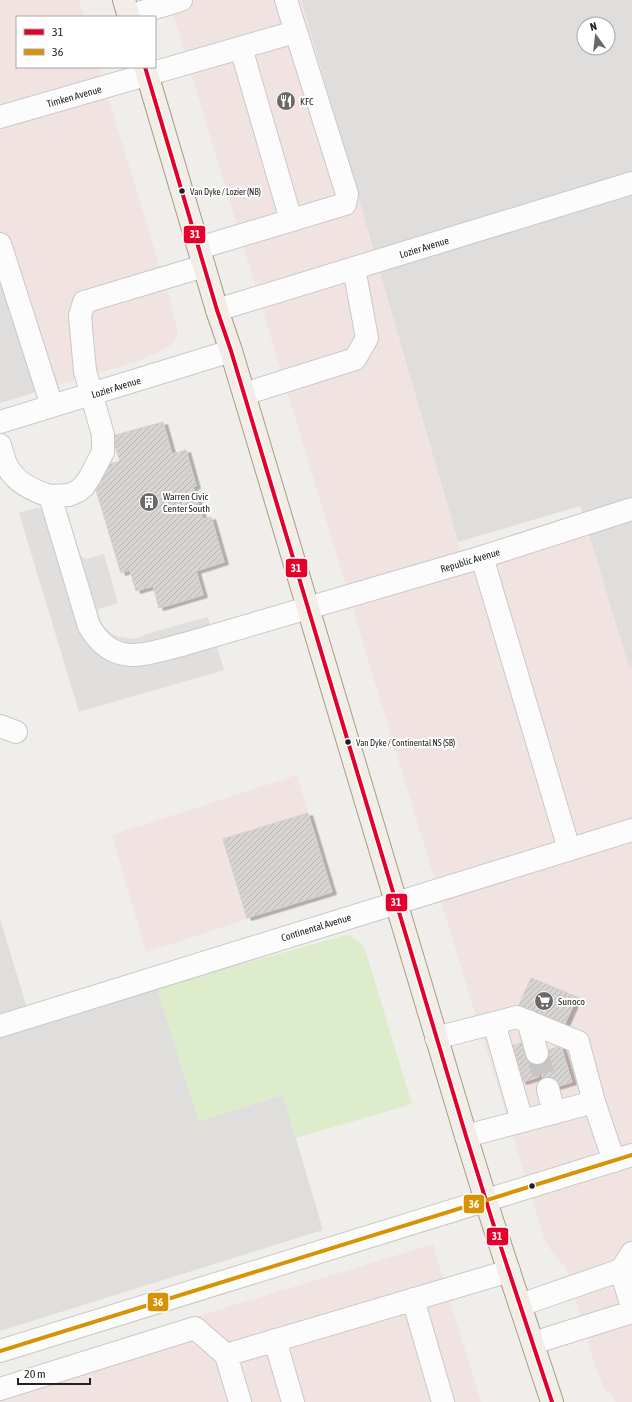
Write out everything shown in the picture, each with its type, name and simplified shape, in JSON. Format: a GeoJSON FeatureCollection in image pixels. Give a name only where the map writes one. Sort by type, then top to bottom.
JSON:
{"type":"FeatureCollection","features":[{"type":"Feature","properties":{"kind":"main road"},"geometry":{"type":"LineString","coordinates":[[146,71],[397,903],[436,1038],[508,1271],[552,1402]]}},
{"type":"Feature","properties":{"kind":"street"},"geometry":{"type":"LineString","coordinates":[[127,11],[181,0]]}},
{"type":"Feature","properties":{"kind":"street"},"geometry":{"type":"LineString","coordinates":[[0,445],[6,466],[11,473],[28,487],[50,496],[69,495],[81,488],[90,477],[103,452],[103,435],[85,371],[80,316],[84,302],[201,257],[291,220],[344,204],[347,194],[286,0]]}},
{"type":"Feature","properties":{"kind":"street","name":"Timken Avenue"},"geometry":{"type":"LineString","coordinates":[[0,118],[146,71],[241,48],[296,32]]}},
{"type":"Feature","properties":{"kind":"street"},"geometry":{"type":"LineString","coordinates":[[241,48],[291,220]]}},
{"type":"Feature","properties":{"kind":"street","name":"Lozier Avenue"},"geometry":{"type":"LineString","coordinates":[[217,310],[632,183]]}},
{"type":"Feature","properties":{"kind":"street"},"geometry":{"type":"LineString","coordinates":[[0,244],[52,406]]}},
{"type":"Feature","properties":{"kind":"street"},"geometry":{"type":"LineString","coordinates":[[244,394],[355,359],[367,338],[354,268]]}},
{"type":"Feature","properties":{"kind":"street","name":"Lozier Avenue"},"geometry":{"type":"LineString","coordinates":[[0,422],[231,351]]}},
{"type":"Feature","properties":{"kind":"street","name":"Republic Avenue"},"geometry":{"type":"LineString","coordinates":[[50,496],[89,626],[101,644],[110,650],[122,654],[133,655],[146,654],[184,644],[482,557],[632,509]]}},
{"type":"Feature","properties":{"kind":"street"},"geometry":{"type":"LineString","coordinates":[[482,557],[569,850]]}},
{"type":"Feature","properties":{"kind":"street","name":"Continental Avenue"},"geometry":{"type":"LineString","coordinates":[[0,1026],[632,830]]}},
{"type":"Feature","properties":{"kind":"street"},"geometry":{"type":"LineString","coordinates":[[0,1351],[623,1158],[594,1102],[578,1042],[517,1017],[436,1038]]}},
{"type":"Feature","properties":{"kind":"street"},"geometry":{"type":"LineString","coordinates":[[528,1021],[537,1053]]}},
{"type":"Feature","properties":{"kind":"street"},"geometry":{"type":"LineString","coordinates":[[494,1023],[522,1122]]}},
{"type":"Feature","properties":{"kind":"street"},"geometry":{"type":"LineString","coordinates":[[548,1089],[554,1113]]}},
{"type":"Feature","properties":{"kind":"street"},"geometry":{"type":"LineString","coordinates":[[466,1136],[594,1102]]}},
{"type":"Feature","properties":{"kind":"street"},"geometry":{"type":"LineString","coordinates":[[520,1305],[627,1262],[632,1307]]}},
{"type":"Feature","properties":{"kind":"street"},"geometry":{"type":"LineString","coordinates":[[226,1355],[508,1271]]}},
{"type":"Feature","properties":{"kind":"street"},"geometry":{"type":"LineString","coordinates":[[413,1299],[444,1402]]}},
{"type":"Feature","properties":{"kind":"street"},"geometry":{"type":"LineString","coordinates":[[533,1343],[632,1312]]}},
{"type":"Feature","properties":{"kind":"street"},"geometry":{"type":"LineString","coordinates":[[0,1390],[195,1328],[226,1355],[240,1402]]}},
{"type":"Feature","properties":{"kind":"street"},"geometry":{"type":"LineString","coordinates":[[275,1340],[293,1402]]}},
{"type":"Feature","properties":{"kind":"shaded area"},"geometry":{"type":"Polygon","coordinates":[[[0,0],[79,0],[84,16],[16,16],[16,68],[99,68],[169,297],[177,328],[177,337],[170,346],[141,360],[56,386],[0,271],[0,0]]]}},
{"type":"Feature","properties":{"kind":"shaded area"},"geometry":{"type":"Polygon","coordinates":[[[169,0],[301,0],[466,570],[589,534],[629,668],[632,667],[632,1402],[616,1402],[603,1386],[596,1368],[566,1268],[552,1252],[545,1241],[169,0]]]}},
{"type":"Feature","properties":{"kind":"shaded area"},"geometry":{"type":"Polygon","coordinates":[[[301,0],[632,0],[632,667],[629,668],[580,506],[458,542],[301,0]]]}},
{"type":"Feature","properties":{"kind":"shaded area"},"geometry":{"type":"Polygon","coordinates":[[[0,271],[56,386],[0,403],[0,271]]]}},
{"type":"Feature","properties":{"kind":"shaded area"},"geometry":{"type":"Polygon","coordinates":[[[36,508],[68,513],[80,556],[86,559],[104,554],[118,603],[99,609],[98,612],[101,623],[112,634],[134,639],[153,632],[208,617],[224,670],[79,712],[19,513],[36,508]]]}},
{"type":"Feature","properties":{"kind":"shaded area"},"geometry":{"type":"Polygon","coordinates":[[[297,775],[332,892],[146,952],[112,835],[297,775]]]}},
{"type":"Feature","properties":{"kind":"shaded area"},"geometry":{"type":"Polygon","coordinates":[[[0,919],[33,1028],[157,988],[199,1121],[283,1095],[323,1230],[0,1331],[0,919]]]}},
{"type":"Feature","properties":{"kind":"shaded area"},"geometry":{"type":"Polygon","coordinates":[[[433,1244],[481,1402],[0,1402],[0,1377],[433,1244]]]}},
{"type":"Feature","properties":{"kind":"green space"},"geometry":{"type":"Polygon","coordinates":[[[346,935],[357,940],[365,949],[412,1104],[296,1138],[283,1095],[199,1121],[157,988],[346,935]]]}},
{"type":"Feature","properties":{"kind":"building","name":"Warren Civic Center South"},"geometry":{"type":"Polygon","coordinates":[[[163,422],[172,454],[186,450],[196,486],[193,487],[203,519],[211,517],[224,562],[196,571],[203,595],[159,608],[153,586],[136,591],[130,570],[121,573],[94,483],[103,466],[120,461],[112,436],[163,422]]]}},
{"type":"Feature","properties":{"kind":"building"},"geometry":{"type":"Polygon","coordinates":[[[308,813],[332,892],[247,918],[223,839],[308,813]]]}},
{"type":"Feature","properties":{"kind":"building"},"geometry":{"type":"Polygon","coordinates":[[[531,978],[577,997],[564,1026],[518,1007],[531,978]]]}},
{"type":"Feature","properties":{"kind":"building"},"geometry":{"type":"Polygon","coordinates":[[[529,1041],[539,1077],[522,1082],[505,1048],[529,1041]]]}},
{"type":"Feature","properties":{"kind":"building"},"geometry":{"type":"Polygon","coordinates":[[[561,1046],[572,1082],[546,1090],[536,1054],[561,1046]]]}},
{"type":"Feature","properties":{"kind":"tunnel"},"geometry":{"type":"LineString","coordinates":[[537,1053],[548,1089]]}},
{"type":"Feature","properties":{"kind":"transit line","name":"31"},"geometry":{"type":"LineString","coordinates":[[145,68],[466,1136],[552,1402]]}},
{"type":"Feature","properties":{"kind":"transit line","name":"36"},"geometry":{"type":"LineString","coordinates":[[0,1351],[632,1155]]}},
{"type":"Feature","properties":{"kind":"place","name":"KFC"},"geometry":{"type":"Point","coordinates":[286,101]}},
{"type":"Feature","properties":{"kind":"place","name":"Van Dyke / Lozier (NB)"},"geometry":{"type":"Point","coordinates":[182,191]}},
{"type":"Feature","properties":{"kind":"place","name":"Warren Civic Center South"},"geometry":{"type":"Point","coordinates":[149,502]}},
{"type":"Feature","properties":{"kind":"place","name":"Van Dyke / Continental NS (SB)"},"geometry":{"type":"Point","coordinates":[348,742]}},
{"type":"Feature","properties":{"kind":"place","name":"Sunoco"},"geometry":{"type":"Point","coordinates":[544,1001]}}]}
